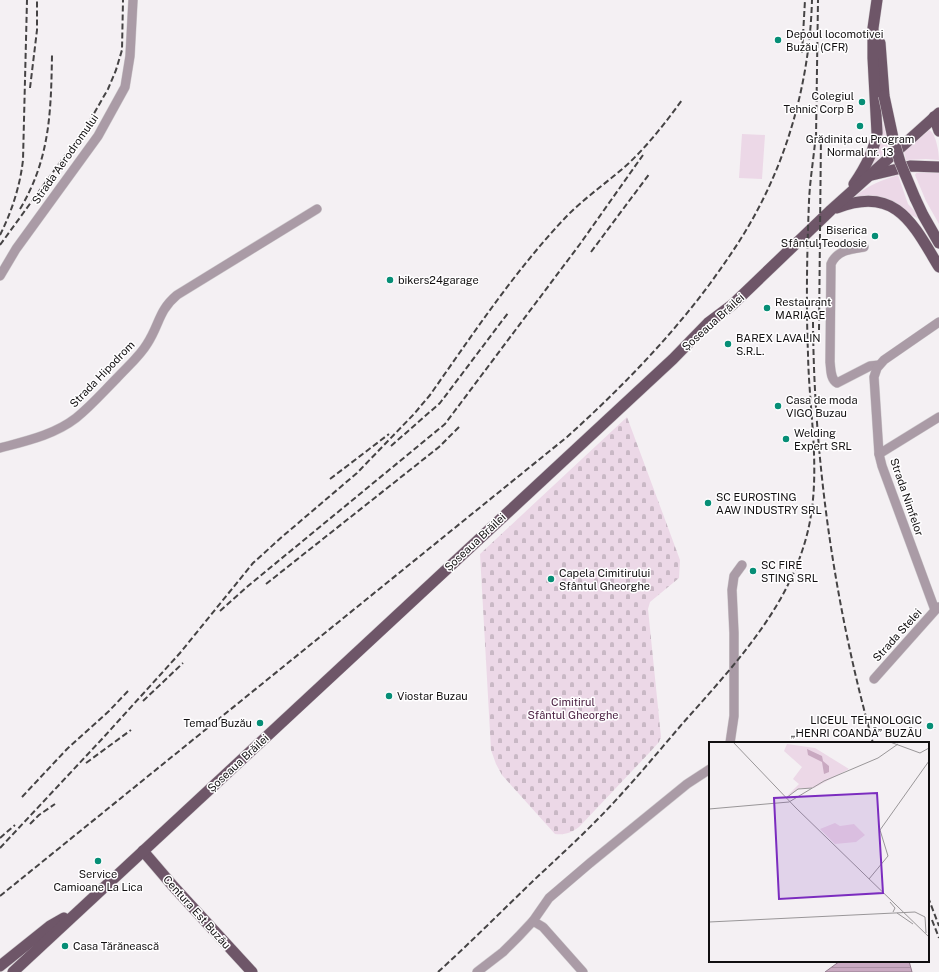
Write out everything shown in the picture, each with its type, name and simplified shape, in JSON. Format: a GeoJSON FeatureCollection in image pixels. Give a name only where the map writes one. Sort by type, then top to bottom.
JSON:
{"type":"FeatureCollection","features":[{"type":"Feature","properties":{"kind":"main road"},"geometry":{"type":"LineString","coordinates":[[878,0],[884,96],[893,138],[900,162],[914,198],[939,243]]}},
{"type":"Feature","properties":{"kind":"main road"},"geometry":{"type":"LineString","coordinates":[[831,210],[853,186],[863,171],[876,140],[877,120],[873,38],[878,0]]}},
{"type":"Feature","properties":{"kind":"main road"},"geometry":{"type":"LineString","coordinates":[[936,115],[939,131]]}},
{"type":"Feature","properties":{"kind":"main road","name":"Șoseaua Brăilei"},"geometry":{"type":"LineString","coordinates":[[13,972],[668,363],[708,323],[732,305],[831,210],[936,115]]}},
{"type":"Feature","properties":{"kind":"main road"},"geometry":{"type":"LineString","coordinates":[[870,175],[910,166],[939,167]]}},
{"type":"Feature","properties":{"kind":"main road"},"geometry":{"type":"LineString","coordinates":[[831,210],[858,201],[879,202],[892,207],[903,214],[911,222],[939,267]]}},
{"type":"Feature","properties":{"kind":"main road","name":"Centura Est Buzău"},"geometry":{"type":"LineString","coordinates":[[143,851],[252,972]]}},
{"type":"Feature","properties":{"kind":"main road"},"geometry":{"type":"LineString","coordinates":[[0,966],[50,926],[65,917],[74,914]]}},
{"type":"Feature","properties":{"kind":"street","name":"Strada Aerodromului"},"geometry":{"type":"LineString","coordinates":[[0,276],[16,249],[98,136],[125,87],[130,56],[133,0]]}},
{"type":"Feature","properties":{"kind":"street","name":"Strada Hipodrom"},"geometry":{"type":"LineString","coordinates":[[0,448],[42,436],[58,429],[76,418],[100,396],[138,356],[150,338],[161,314],[177,295],[317,209]]}},
{"type":"Feature","properties":{"kind":"street"},"geometry":{"type":"LineString","coordinates":[[864,247],[843,251],[833,259],[831,264],[830,354],[832,377],[834,381],[837,383],[870,366],[879,365],[939,322]]}},
{"type":"Feature","properties":{"kind":"street","name":"Strada Nimfelor"},"geometry":{"type":"LineString","coordinates":[[879,365],[874,377],[879,454],[882,466],[937,608]]}},
{"type":"Feature","properties":{"kind":"street"},"geometry":{"type":"LineString","coordinates":[[879,454],[939,417]]}},
{"type":"Feature","properties":{"kind":"street"},"geometry":{"type":"LineString","coordinates":[[730,742],[734,716],[734,633],[732,590],[734,576],[742,565]]}},
{"type":"Feature","properties":{"kind":"street","name":"Strada Stelei"},"geometry":{"type":"LineString","coordinates":[[874,679],[937,608]]}},
{"type":"Feature","properties":{"kind":"street"},"geometry":{"type":"LineString","coordinates":[[477,972],[503,952],[534,921],[550,898],[590,863],[687,784],[709,770]]}},
{"type":"Feature","properties":{"kind":"street"},"geometry":{"type":"LineString","coordinates":[[534,921],[543,927],[583,972]]}},
{"type":"Feature","properties":{"kind":"green space"},"geometry":{"type":"Polygon","coordinates":[[[881,115],[889,148],[872,165],[870,165],[881,115]]]}},
{"type":"Feature","properties":{"kind":"green space"},"geometry":{"type":"Polygon","coordinates":[[[929,130],[934,135],[938,148],[939,160],[906,160],[904,152],[929,130]]]}},
{"type":"Feature","properties":{"kind":"green space"},"geometry":{"type":"Polygon","coordinates":[[[742,134],[765,135],[762,179],[739,178],[742,134]]]}},
{"type":"Feature","properties":{"kind":"green space"},"geometry":{"type":"Polygon","coordinates":[[[916,173],[939,173],[939,224],[926,201],[915,175],[916,173]]]}},
{"type":"Feature","properties":{"kind":"green space"},"geometry":{"type":"Polygon","coordinates":[[[898,175],[908,204],[922,219],[922,223],[919,219],[909,214],[855,197],[875,184],[898,175]]]}},
{"type":"Feature","properties":{"kind":"green space","name":"Cimitirul Sfântul Gheorghe"},"geometry":{"type":"Polygon","coordinates":[[[627,417],[680,560],[679,578],[650,602],[648,609],[661,737],[659,742],[650,752],[579,827],[568,833],[555,834],[502,775],[491,750],[480,554],[627,417]]]}},
{"type":"Feature","properties":{"kind":"shaded area"},"geometry":{"type":"Polygon","coordinates":[[[839,962],[909,962],[912,972],[825,972],[839,962]]]}},
{"type":"Feature","properties":{"kind":"railway"},"geometry":{"type":"LineString","coordinates":[[0,235],[15,198],[23,160],[27,0]]}},
{"type":"Feature","properties":{"kind":"railway"},"geometry":{"type":"LineString","coordinates":[[30,88],[37,30],[37,0]]}},
{"type":"Feature","properties":{"kind":"railway"},"geometry":{"type":"LineString","coordinates":[[0,245],[88,124],[108,89],[122,50],[123,0]]}},
{"type":"Feature","properties":{"kind":"railway"},"geometry":{"type":"LineString","coordinates":[[802,53],[805,0]]}},
{"type":"Feature","properties":{"kind":"railway"},"geometry":{"type":"LineString","coordinates":[[0,896],[567,437],[642,364],[693,306],[709,285],[753,219],[770,185],[790,134],[797,108],[808,54],[812,0]]}},
{"type":"Feature","properties":{"kind":"railway"},"geometry":{"type":"LineString","coordinates":[[816,138],[818,0]]}},
{"type":"Feature","properties":{"kind":"railway"},"geometry":{"type":"LineString","coordinates":[[20,209],[38,172],[47,135],[51,96],[52,55]]}},
{"type":"Feature","properties":{"kind":"railway"},"geometry":{"type":"LineString","coordinates":[[0,848],[180,653],[253,563],[357,473],[414,414],[430,395],[478,326],[528,260],[572,211],[636,156],[657,133],[682,100]]}},
{"type":"Feature","properties":{"kind":"railway"},"geometry":{"type":"LineString","coordinates":[[438,972],[581,836],[614,802],[741,656],[759,632],[789,582],[801,555],[809,526],[814,483],[808,354],[807,278],[810,193],[816,133]]}},
{"type":"Feature","properties":{"kind":"railway"},"geometry":{"type":"LineString","coordinates":[[819,330],[821,134]]}},
{"type":"Feature","properties":{"kind":"railway"},"geometry":{"type":"LineString","coordinates":[[220,611],[248,586],[445,424],[580,244],[643,155]]}},
{"type":"Feature","properties":{"kind":"railway"},"geometry":{"type":"LineString","coordinates":[[591,252],[650,173]]}},
{"type":"Feature","properties":{"kind":"railway"},"geometry":{"type":"LineString","coordinates":[[391,446],[440,403],[508,313]]}},
{"type":"Feature","properties":{"kind":"railway"},"geometry":{"type":"LineString","coordinates":[[813,322],[817,429],[829,535],[848,640],[873,742]]}},
{"type":"Feature","properties":{"kind":"railway"},"geometry":{"type":"LineString","coordinates":[[266,584],[439,447],[460,426]]}},
{"type":"Feature","properties":{"kind":"railway"},"geometry":{"type":"LineString","coordinates":[[330,479],[389,434]]}},
{"type":"Feature","properties":{"kind":"railway"},"geometry":{"type":"LineString","coordinates":[[143,701],[183,663]]}},
{"type":"Feature","properties":{"kind":"railway"},"geometry":{"type":"LineString","coordinates":[[22,797],[67,749],[109,711],[129,690]]}},
{"type":"Feature","properties":{"kind":"railway"},"geometry":{"type":"LineString","coordinates":[[86,763],[131,730]]}},
{"type":"Feature","properties":{"kind":"railway"},"geometry":{"type":"LineString","coordinates":[[30,824],[39,815],[55,804]]}},
{"type":"Feature","properties":{"kind":"railway"},"geometry":{"type":"LineString","coordinates":[[0,838],[15,825]]}},
{"type":"Feature","properties":{"kind":"railway"},"geometry":{"type":"LineString","coordinates":[[929,900],[939,926]]}},
{"type":"Feature","properties":{"kind":"railway"},"geometry":{"type":"LineString","coordinates":[[932,920],[939,938]]}},
{"type":"Feature","properties":{"kind":"place","name":"Depoul locomotivei Buzău (CFR)"},"geometry":{"type":"Point","coordinates":[778,40]}},
{"type":"Feature","properties":{"kind":"place","name":"Colegiul Tehnic Corp B"},"geometry":{"type":"Point","coordinates":[862,102]}},
{"type":"Feature","properties":{"kind":"place","name":"Grădinița cu Program Normal nr. 13"},"geometry":{"type":"Point","coordinates":[860,126]}},
{"type":"Feature","properties":{"kind":"place","name":"Biserica Sfântul Teodosie"},"geometry":{"type":"Point","coordinates":[875,236]}},
{"type":"Feature","properties":{"kind":"place","name":"bikers24garage"},"geometry":{"type":"Point","coordinates":[390,280]}},
{"type":"Feature","properties":{"kind":"place","name":"Restaurant MARIAGE"},"geometry":{"type":"Point","coordinates":[767,308]}},
{"type":"Feature","properties":{"kind":"place","name":"BAREX LAVALIN S.R.L."},"geometry":{"type":"Point","coordinates":[728,344]}},
{"type":"Feature","properties":{"kind":"place","name":"Casa de moda VIGO Buzau"},"geometry":{"type":"Point","coordinates":[778,406]}},
{"type":"Feature","properties":{"kind":"place","name":"Welding Expert SRL"},"geometry":{"type":"Point","coordinates":[786,439]}},
{"type":"Feature","properties":{"kind":"place","name":"SC EUROSTING AAW INDUSTRY SRL"},"geometry":{"type":"Point","coordinates":[708,503]}},
{"type":"Feature","properties":{"kind":"place","name":"SC FIRE STING SRL"},"geometry":{"type":"Point","coordinates":[753,571]}},
{"type":"Feature","properties":{"kind":"place","name":"Capela Cimitirului Sfântul Gheorghe"},"geometry":{"type":"Point","coordinates":[551,579]}},
{"type":"Feature","properties":{"kind":"place","name":"Viostar Buzau"},"geometry":{"type":"Point","coordinates":[389,696]}},
{"type":"Feature","properties":{"kind":"place","name":"Temad Buzău"},"geometry":{"type":"Point","coordinates":[260,723]}},
{"type":"Feature","properties":{"kind":"place","name":"LICEUL TEHNOLOGIC „HENRI COANDĂ” BUZĂU"},"geometry":{"type":"Point","coordinates":[930,726]}},
{"type":"Feature","properties":{"kind":"place","name":"Service Camioane La Lica"},"geometry":{"type":"Point","coordinates":[98,861]}},
{"type":"Feature","properties":{"kind":"place","name":"Casa Tărănească"},"geometry":{"type":"Point","coordinates":[65,946]}}]}
